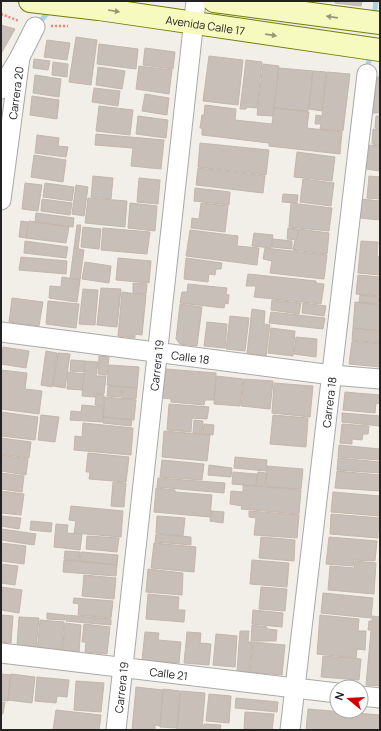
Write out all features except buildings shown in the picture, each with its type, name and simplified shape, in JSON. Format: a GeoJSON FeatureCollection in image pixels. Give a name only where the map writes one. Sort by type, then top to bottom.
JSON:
{"type":"FeatureCollection","features":[{"type":"Feature","properties":{"kind":"main road","name":"Avenida Calle 17"},"geometry":{"type":"LineString","coordinates":[[33,1],[75,16],[194,24],[373,49]]}},
{"type":"Feature","properties":{"kind":"main road"},"geometry":{"type":"LineString","coordinates":[[214,1],[376,23]]}},
{"type":"Feature","properties":{"kind":"street","name":"Carrera 19"},"geometry":{"type":"LineString","coordinates":[[116,730],[196,1]]}},
{"type":"Feature","properties":{"kind":"street"},"geometry":{"type":"LineString","coordinates":[[1,89],[20,57],[35,27]]}},
{"type":"Feature","properties":{"kind":"street","name":"Carrera 20"},"geometry":{"type":"LineString","coordinates":[[1,200],[20,57]]}},
{"type":"Feature","properties":{"kind":"street","name":"Carrera 18"},"geometry":{"type":"LineString","coordinates":[[290,730],[367,74]]}},
{"type":"Feature","properties":{"kind":"street","name":"Calle 18"},"geometry":{"type":"LineString","coordinates":[[1,332],[332,375],[380,379]]}},
{"type":"Feature","properties":{"kind":"street","name":"Calle 21"},"geometry":{"type":"LineString","coordinates":[[1,653],[329,692]]}},
{"type":"Feature","properties":{"kind":"street"},"geometry":{"type":"LineString","coordinates":[[369,697],[380,698]]}},
{"type":"Feature","properties":{"kind":"path"},"geometry":{"type":"LineString","coordinates":[[35,27],[75,16]]}},
{"type":"Feature","properties":{"kind":"waterway"},"geometry":{"type":"LineString","coordinates":[[374,17],[376,1]]}},
{"type":"Feature","properties":{"kind":"waterway"},"geometry":{"type":"LineString","coordinates":[[37,25],[50,10]]}},
{"type":"Feature","properties":{"kind":"waterway"},"geometry":{"type":"LineString","coordinates":[[367,71],[370,53]]}}]}
